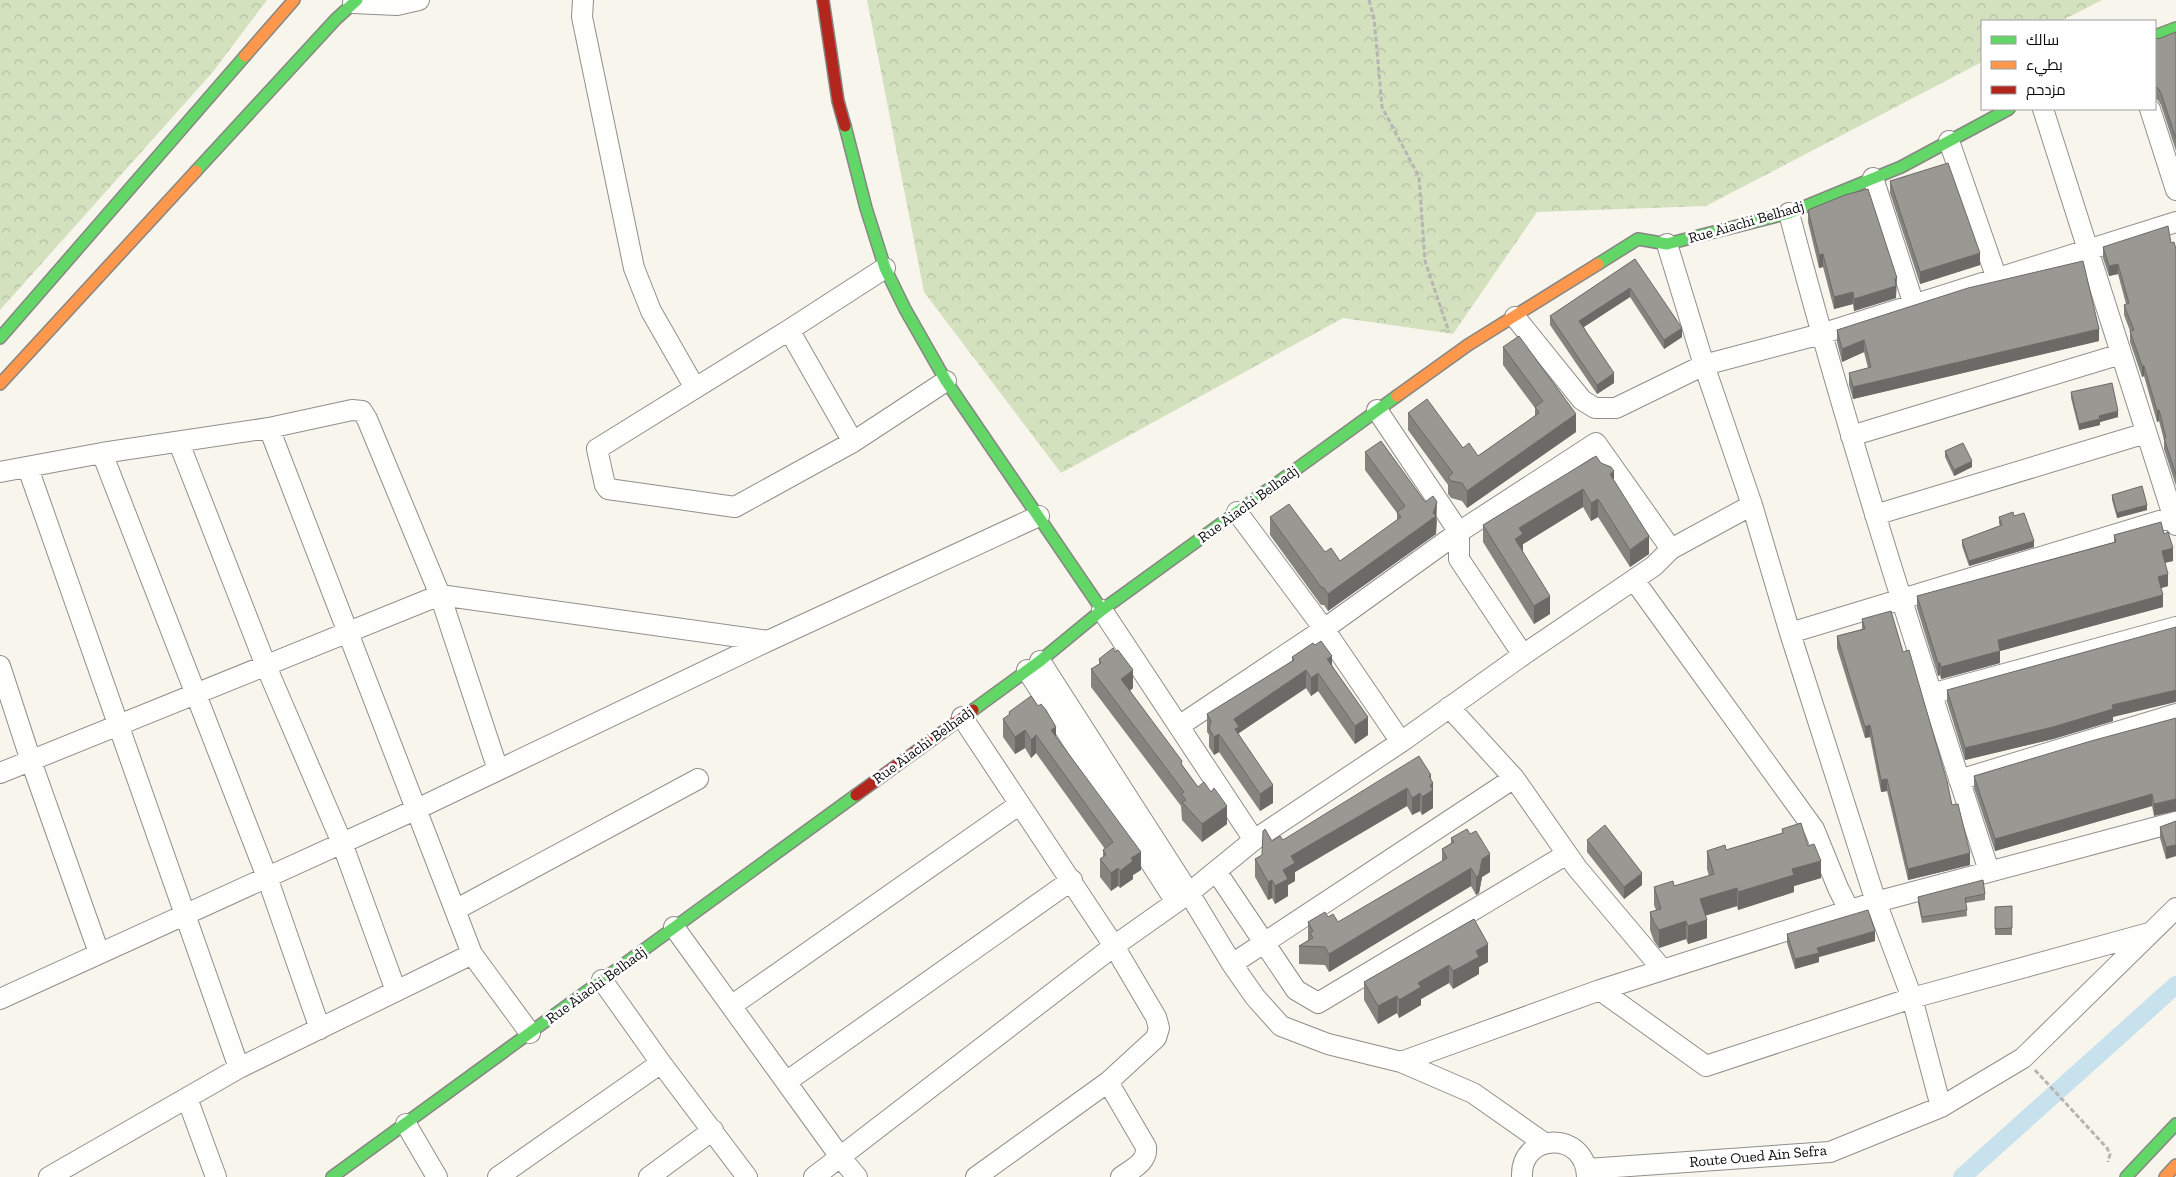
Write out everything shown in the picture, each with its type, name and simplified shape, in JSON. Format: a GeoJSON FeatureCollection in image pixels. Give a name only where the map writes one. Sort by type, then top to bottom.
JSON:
{"type":"FeatureCollection","features":[{"type":"Feature","properties":{"kind":"street"},"geometry":{"type":"LineString","coordinates":[[0,338],[294,0]]}},
{"type":"Feature","properties":{"kind":"street"},"geometry":{"type":"LineString","coordinates":[[0,384],[351,1],[397,5],[419,0]]}},
{"type":"Feature","properties":{"kind":"street"},"geometry":{"type":"LineString","coordinates":[[583,0],[582,17],[634,268],[651,311],[695,388]]}},
{"type":"Feature","properties":{"kind":"street"},"geometry":{"type":"LineString","coordinates":[[810,0],[826,30]]}},
{"type":"Feature","properties":{"kind":"street"},"geometry":{"type":"LineString","coordinates":[[823,0],[838,100],[866,208],[885,268],[905,309],[946,381],[1039,516],[1254,840]]}},
{"type":"Feature","properties":{"kind":"street"},"geometry":{"type":"LineString","coordinates":[[2156,36],[2176,28]]}},
{"type":"Feature","properties":{"kind":"street","name":"Rue Aiachi Belhadj"},"geometry":{"type":"LineString","coordinates":[[332,1177],[1033,666],[1102,610],[1456,354],[1515,316],[1638,239],[1667,244],[1789,213],[1901,167],[2007,110]]}},
{"type":"Feature","properties":{"kind":"street"},"geometry":{"type":"LineString","coordinates":[[1790,633],[2175,519],[2146,434],[2043,110]]}},
{"type":"Feature","properties":{"kind":"street"},"geometry":{"type":"LineString","coordinates":[[2151,110],[2167,131],[2176,190]]}},
{"type":"Feature","properties":{"kind":"street"},"geometry":{"type":"LineString","coordinates":[[1949,141],[1997,279]]}},
{"type":"Feature","properties":{"kind":"street"},"geometry":{"type":"LineString","coordinates":[[1873,178],[1914,305]]}},
{"type":"Feature","properties":{"kind":"street"},"geometry":{"type":"LineString","coordinates":[[1789,213],[1821,334],[1900,600],[1989,870]]}},
{"type":"Feature","properties":{"kind":"street"},"geometry":{"type":"LineString","coordinates":[[1515,316],[1582,400],[1595,408],[1616,408],[1704,366],[1821,334],[2176,222]]}},
{"type":"Feature","properties":{"kind":"street"},"geometry":{"type":"LineString","coordinates":[[1667,244],[1704,366],[1752,505],[1790,633],[1876,902],[1912,998],[1941,1107]]}},
{"type":"Feature","properties":{"kind":"street"},"geometry":{"type":"LineString","coordinates":[[885,268],[789,330],[597,448],[605,485],[608,489],[736,507],[853,442],[946,381]]}},
{"type":"Feature","properties":{"kind":"street"},"geometry":{"type":"LineString","coordinates":[[789,330],[853,442]]}},
{"type":"Feature","properties":{"kind":"street"},"geometry":{"type":"LineString","coordinates":[[1851,436],[2121,354]]}},
{"type":"Feature","properties":{"kind":"street"},"geometry":{"type":"LineString","coordinates":[[0,472],[102,453],[179,443],[269,428],[352,410],[362,411],[440,595],[498,770]]}},
{"type":"Feature","properties":{"kind":"street"},"geometry":{"type":"LineString","coordinates":[[1378,410],[1459,532],[1459,559],[1522,655]]}},
{"type":"Feature","properties":{"kind":"street"},"geometry":{"type":"LineString","coordinates":[[269,428],[472,954],[530,1033]]}},
{"type":"Feature","properties":{"kind":"street"},"geometry":{"type":"LineString","coordinates":[[1875,515],[2146,434]]}},
{"type":"Feature","properties":{"kind":"street"},"geometry":{"type":"LineString","coordinates":[[179,443],[266,666],[342,843],[396,992]]}},
{"type":"Feature","properties":{"kind":"street"},"geometry":{"type":"LineString","coordinates":[[1179,726],[1324,629],[1459,532],[1596,443],[1671,549]]}},
{"type":"Feature","properties":{"kind":"street"},"geometry":{"type":"LineString","coordinates":[[102,453],[267,877],[320,1029]]}},
{"type":"Feature","properties":{"kind":"street"},"geometry":{"type":"LineString","coordinates":[[28,468],[120,725],[239,1068]]}},
{"type":"Feature","properties":{"kind":"street"},"geometry":{"type":"LineString","coordinates":[[814,1177],[1254,840],[1401,742],[1522,655],[1634,580],[1654,566],[1671,549],[1752,505]]}},
{"type":"Feature","properties":{"kind":"street"},"geometry":{"type":"LineString","coordinates":[[1237,512],[1324,629],[1401,742]]}},
{"type":"Feature","properties":{"kind":"street"},"geometry":{"type":"LineString","coordinates":[[0,998],[417,809],[768,641],[1039,516]]}},
{"type":"Feature","properties":{"kind":"street"},"geometry":{"type":"LineString","coordinates":[[1634,580],[1814,829],[1849,910]]}},
{"type":"Feature","properties":{"kind":"street"},"geometry":{"type":"LineString","coordinates":[[0,773],[440,595],[768,641]]}},
{"type":"Feature","properties":{"kind":"street"},"geometry":{"type":"LineString","coordinates":[[1931,694],[2176,627]]}},
{"type":"Feature","properties":{"kind":"street"},"geometry":{"type":"LineString","coordinates":[[0,666],[31,761],[99,953]]}},
{"type":"Feature","properties":{"kind":"street"},"geometry":{"type":"LineString","coordinates":[[1033,666],[1182,897],[1256,997],[1281,1026],[1328,1044],[1401,1062],[1473,1093],[1544,1143]]}},
{"type":"Feature","properties":{"kind":"street"},"geometry":{"type":"LineString","coordinates":[[1449,708],[1514,778],[1567,854],[1662,969]]}},
{"type":"Feature","properties":{"kind":"street"},"geometry":{"type":"LineString","coordinates":[[1960,780],[2176,714]]}},
{"type":"Feature","properties":{"kind":"street"},"geometry":{"type":"LineString","coordinates":[[962,717],[1072,880],[1114,946],[1156,1016],[1159,1028],[1156,1038],[1108,1082],[976,1177]]}},
{"type":"Feature","properties":{"kind":"street"},"geometry":{"type":"LineString","coordinates":[[1232,964],[1514,778]]}},
{"type":"Feature","properties":{"kind":"street"},"geometry":{"type":"LineString","coordinates":[[455,910],[698,779]]}},
{"type":"Feature","properties":{"kind":"street"},"geometry":{"type":"LineString","coordinates":[[731,1006],[1020,804]]}},
{"type":"Feature","properties":{"kind":"street"},"geometry":{"type":"LineString","coordinates":[[1401,1062],[1600,990],[1849,910],[1989,870],[2176,822]]}},
{"type":"Feature","properties":{"kind":"street"},"geometry":{"type":"LineString","coordinates":[[1216,870],[1296,990],[1318,1003],[1567,854]]}},
{"type":"Feature","properties":{"kind":"street"},"geometry":{"type":"LineString","coordinates":[[786,1082],[1072,880]]}},
{"type":"Feature","properties":{"kind":"street","name":"Route Oued Ain Sefra"},"geometry":{"type":"LineString","coordinates":[[1587,1173],[1830,1152],[1941,1107],[2023,1058],[2176,908]]}},
{"type":"Feature","properties":{"kind":"street"},"geometry":{"type":"LineString","coordinates":[[674,928],[841,1158],[858,1177]]}},
{"type":"Feature","properties":{"kind":"street"},"geometry":{"type":"LineString","coordinates":[[1600,990],[1706,1066],[1912,998],[2151,933]]}},
{"type":"Feature","properties":{"kind":"street"},"geometry":{"type":"LineString","coordinates":[[49,1177],[239,1068],[472,954]]}},
{"type":"Feature","properties":{"kind":"street"},"geometry":{"type":"LineString","coordinates":[[602,980],[661,1063],[747,1177]]}},
{"type":"Feature","properties":{"kind":"street"},"geometry":{"type":"LineString","coordinates":[[498,1177],[661,1063]]}},
{"type":"Feature","properties":{"kind":"street"},"geometry":{"type":"LineString","coordinates":[[1108,1082],[1146,1147],[1147,1154],[1144,1159],[1121,1177]]}},
{"type":"Feature","properties":{"kind":"street"},"geometry":{"type":"LineString","coordinates":[[187,1098],[216,1177]]}},
{"type":"Feature","properties":{"kind":"street"},"geometry":{"type":"LineString","coordinates":[[406,1124],[437,1177]]}},
{"type":"Feature","properties":{"kind":"street"},"geometry":{"type":"LineString","coordinates":[[2126,1177],[2176,1124]]}},
{"type":"Feature","properties":{"kind":"street"},"geometry":{"type":"LineString","coordinates":[[648,1177],[713,1130]]}},
{"type":"Feature","properties":{"kind":"street"},"geometry":{"type":"LineString","coordinates":[[1522,1177],[1524,1162],[1529,1154],[1544,1143],[1554,1142],[1571,1146],[1584,1160],[1587,1173]]}},
{"type":"Feature","properties":{"kind":"street"},"geometry":{"type":"LineString","coordinates":[[2165,1177],[2176,1165]]}},
{"type":"Feature","properties":{"kind":"path"},"geometry":{"type":"LineString","coordinates":[[1369,0],[1374,18],[1382,107],[1419,177],[1425,261],[1456,354]]}},
{"type":"Feature","properties":{"kind":"path"},"geometry":{"type":"LineString","coordinates":[[2040,1076],[2107,1148]]}},
{"type":"Feature","properties":{"kind":"green space"},"geometry":{"type":"Polygon","coordinates":[[[0,0],[267,0],[212,73],[0,310],[0,0]]]}},
{"type":"Feature","properties":{"kind":"green space"},"geometry":{"type":"Polygon","coordinates":[[[867,0],[2102,0],[2063,20],[1981,20],[1981,63],[1706,206],[1537,212],[1453,334],[1343,318],[1061,473],[924,292],[867,0]]]}},
{"type":"Feature","properties":{"kind":"building"},"geometry":{"type":"Polygon","coordinates":[[[2176,32],[2176,139],[2161,93],[2156,87],[2156,39],[2176,32]]]}},
{"type":"Feature","properties":{"kind":"building"},"geometry":{"type":"Polygon","coordinates":[[[1948,163],[1980,253],[1920,272],[1890,181],[1948,163]]]}},
{"type":"Feature","properties":{"kind":"building"},"geometry":{"type":"Polygon","coordinates":[[[1868,189],[1897,278],[1895,279],[1896,286],[1854,299],[1853,292],[1834,297],[1823,254],[1819,255],[1808,210],[1845,195],[1868,189]]]}},
{"type":"Feature","properties":{"kind":"building"},"geometry":{"type":"Polygon","coordinates":[[[2168,226],[2171,243],[2174,242],[2176,249],[2176,475],[2164,438],[2166,438],[2159,410],[2157,411],[2144,366],[2142,366],[2130,331],[2134,330],[2124,305],[2129,303],[2118,264],[2109,266],[2103,247],[2168,226]]]}},
{"type":"Feature","properties":{"kind":"building"},"geometry":{"type":"Polygon","coordinates":[[[1635,259],[1682,328],[1664,340],[1630,288],[1579,321],[1614,373],[1597,385],[1550,316],[1635,259]]]}},
{"type":"Feature","properties":{"kind":"building"},"geometry":{"type":"Polygon","coordinates":[[[2083,261],[2099,329],[1853,387],[1849,373],[1871,367],[1864,340],[1842,349],[1837,330],[1968,288],[2083,261]]]}},
{"type":"Feature","properties":{"kind":"building"},"geometry":{"type":"Polygon","coordinates":[[[1519,336],[1576,414],[1467,491],[1462,483],[1451,481],[1448,477],[1453,473],[1408,413],[1427,399],[1463,448],[1469,443],[1478,456],[1539,413],[1535,407],[1543,401],[1503,347],[1519,336]]]}},
{"type":"Feature","properties":{"kind":"building"},"geometry":{"type":"Polygon","coordinates":[[[2112,383],[2118,411],[2099,416],[2100,419],[2079,424],[2071,392],[2112,383]]]}},
{"type":"Feature","properties":{"kind":"building"},"geometry":{"type":"Polygon","coordinates":[[[1381,441],[1425,502],[1433,496],[1437,502],[1433,513],[1436,516],[1328,594],[1270,517],[1289,504],[1325,552],[1331,548],[1340,561],[1401,517],[1397,512],[1405,506],[1365,452],[1381,441]]]}},
{"type":"Feature","properties":{"kind":"building"},"geometry":{"type":"Polygon","coordinates":[[[1963,443],[1972,461],[1954,470],[1945,451],[1963,443]]]}},
{"type":"Feature","properties":{"kind":"building"},"geometry":{"type":"Polygon","coordinates":[[[1596,456],[1601,463],[1611,467],[1614,471],[1610,474],[1649,536],[1630,550],[1598,499],[1591,503],[1583,489],[1519,528],[1523,534],[1515,539],[1550,596],[1534,606],[1483,525],[1596,456]]]}},
{"type":"Feature","properties":{"kind":"building"},"geometry":{"type":"Polygon","coordinates":[[[2142,486],[2147,505],[2117,513],[2112,495],[2142,486]]]}},
{"type":"Feature","properties":{"kind":"building"},"geometry":{"type":"Polygon","coordinates":[[[2013,512],[2014,516],[2024,513],[2034,541],[1969,561],[1962,540],[2002,525],[1999,517],[2013,512]]]}},
{"type":"Feature","properties":{"kind":"building"},"geometry":{"type":"Polygon","coordinates":[[[2161,522],[2164,534],[2168,532],[2173,548],[2162,551],[2168,574],[2158,577],[2163,595],[1998,640],[2000,651],[1941,667],[1940,663],[1938,663],[1917,596],[2116,542],[2114,535],[2161,522]]]}},
{"type":"Feature","properties":{"kind":"building"},"geometry":{"type":"Polygon","coordinates":[[[1891,611],[1903,652],[1909,650],[1947,781],[1952,805],[1958,804],[1970,853],[1908,869],[1887,779],[1881,780],[1870,725],[1865,727],[1837,636],[1865,629],[1862,619],[1891,611]]]}},
{"type":"Feature","properties":{"kind":"building"},"geometry":{"type":"Polygon","coordinates":[[[2176,627],[2176,690],[2112,705],[2113,709],[2053,727],[1965,748],[1947,690],[2176,627]]]}},
{"type":"Feature","properties":{"kind":"building"},"geometry":{"type":"Polygon","coordinates":[[[1321,641],[1332,656],[1327,659],[1368,717],[1355,726],[1318,673],[1311,678],[1306,670],[1234,719],[1239,727],[1235,729],[1273,785],[1260,794],[1219,734],[1214,737],[1209,729],[1211,721],[1207,714],[1294,660],[1292,657],[1313,643],[1315,645],[1321,641]]]}},
{"type":"Feature","properties":{"kind":"building"},"geometry":{"type":"Polygon","coordinates":[[[1113,648],[1115,652],[1118,650],[1133,670],[1121,679],[1182,761],[1181,764],[1198,787],[1204,782],[1211,792],[1214,788],[1227,806],[1202,824],[1182,802],[1186,800],[1181,794],[1184,792],[1091,669],[1101,663],[1099,659],[1113,648]]]}},
{"type":"Feature","properties":{"kind":"building"},"geometry":{"type":"Polygon","coordinates":[[[1031,696],[1038,706],[1041,704],[1046,710],[1056,727],[1051,730],[1141,852],[1131,858],[1133,861],[1120,871],[1118,868],[1111,873],[1100,859],[1106,855],[1103,850],[1113,842],[1036,735],[1031,740],[1025,730],[1015,737],[1003,719],[1010,714],[1009,712],[1031,696]]]}},
{"type":"Feature","properties":{"kind":"building"},"geometry":{"type":"Polygon","coordinates":[[[2176,718],[2176,799],[2154,804],[2152,794],[1995,839],[1974,776],[2176,718]]]}},
{"type":"Feature","properties":{"kind":"building"},"geometry":{"type":"Polygon","coordinates":[[[1419,756],[1431,775],[1429,776],[1433,783],[1430,785],[1433,790],[1422,797],[1420,793],[1412,798],[1407,788],[1291,856],[1295,863],[1283,870],[1288,879],[1275,886],[1272,880],[1268,882],[1255,859],[1262,855],[1263,831],[1265,829],[1272,841],[1280,836],[1283,840],[1419,756]]]}},
{"type":"Feature","properties":{"kind":"building"},"geometry":{"type":"Polygon","coordinates":[[[2176,821],[2176,845],[2166,847],[2160,827],[2176,821]]]}},
{"type":"Feature","properties":{"kind":"building"},"geometry":{"type":"Polygon","coordinates":[[[1801,823],[1808,846],[1814,844],[1821,861],[1792,869],[1794,875],[1738,892],[1737,888],[1700,899],[1707,920],[1688,926],[1686,921],[1659,930],[1650,912],[1661,909],[1654,887],[1673,881],[1674,886],[1714,874],[1707,851],[1725,845],[1726,850],[1783,833],[1782,829],[1801,823]]]}},
{"type":"Feature","properties":{"kind":"building"},"geometry":{"type":"Polygon","coordinates":[[[1605,825],[1642,873],[1624,887],[1587,840],[1605,825]]]}},
{"type":"Feature","properties":{"kind":"building"},"geometry":{"type":"Polygon","coordinates":[[[1467,829],[1470,834],[1476,831],[1490,854],[1482,859],[1479,875],[1476,877],[1471,868],[1329,954],[1325,947],[1299,946],[1313,938],[1310,933],[1313,931],[1308,922],[1325,912],[1328,917],[1333,914],[1338,922],[1447,858],[1442,849],[1454,842],[1451,838],[1467,829]]]}},
{"type":"Feature","properties":{"kind":"building"},"geometry":{"type":"Polygon","coordinates":[[[1983,880],[1985,894],[1965,898],[1967,910],[1922,917],[1918,897],[1983,880]]]}},
{"type":"Feature","properties":{"kind":"building"},"geometry":{"type":"Polygon","coordinates":[[[2012,906],[2012,928],[1995,929],[1995,907],[2012,906]]]}},
{"type":"Feature","properties":{"kind":"building"},"geometry":{"type":"Polygon","coordinates":[[[1868,910],[1875,931],[1817,948],[1819,953],[1795,959],[1787,934],[1868,910]]]}},
{"type":"Feature","properties":{"kind":"building"},"geometry":{"type":"Polygon","coordinates":[[[1474,919],[1488,944],[1476,951],[1479,957],[1453,971],[1449,965],[1418,983],[1421,987],[1399,1000],[1397,996],[1378,1006],[1364,982],[1474,919]]]}},
{"type":"Feature","properties":{"kind":"waterway"},"geometry":{"type":"LineString","coordinates":[[1962,1177],[2176,985]]}},
{"type":"Feature","properties":{"kind":"traffic: fast"},"geometry":{"type":"LineString","coordinates":[[196,171],[336,19],[357,0]]}},
{"type":"Feature","properties":{"kind":"traffic: fast"},"geometry":{"type":"LineString","coordinates":[[2156,36],[2176,28]]}},
{"type":"Feature","properties":{"kind":"traffic: fast"},"geometry":{"type":"LineString","coordinates":[[0,338],[245,56]]}},
{"type":"Feature","properties":{"kind":"traffic: fast"},"geometry":{"type":"LineString","coordinates":[[1598,264],[1638,239],[1667,244],[1789,213],[1901,167],[2007,110]]}},
{"type":"Feature","properties":{"kind":"traffic: fast"},"geometry":{"type":"LineString","coordinates":[[845,126],[866,208],[885,268],[905,309],[946,381],[1102,610]]}},
{"type":"Feature","properties":{"kind":"traffic: fast"},"geometry":{"type":"LineString","coordinates":[[973,710],[1040,661],[1102,610],[1397,396]]}},
{"type":"Feature","properties":{"kind":"traffic: fast"},"geometry":{"type":"LineString","coordinates":[[332,1177],[856,795]]}},
{"type":"Feature","properties":{"kind":"traffic: fast"},"geometry":{"type":"LineString","coordinates":[[2126,1177],[2176,1124]]}},
{"type":"Feature","properties":{"kind":"traffic: slow"},"geometry":{"type":"LineString","coordinates":[[245,56],[294,0]]}},
{"type":"Feature","properties":{"kind":"traffic: slow"},"geometry":{"type":"LineString","coordinates":[[0,384],[196,171]]}},
{"type":"Feature","properties":{"kind":"traffic: slow"},"geometry":{"type":"LineString","coordinates":[[1397,396],[1468,345],[1598,264]]}},
{"type":"Feature","properties":{"kind":"traffic: slow"},"geometry":{"type":"LineString","coordinates":[[2165,1177],[2176,1165]]}},
{"type":"Feature","properties":{"kind":"traffic: jam"},"geometry":{"type":"LineString","coordinates":[[823,0],[838,101],[845,126]]}},
{"type":"Feature","properties":{"kind":"traffic: jam"},"geometry":{"type":"LineString","coordinates":[[856,795],[973,710]]}}]}
